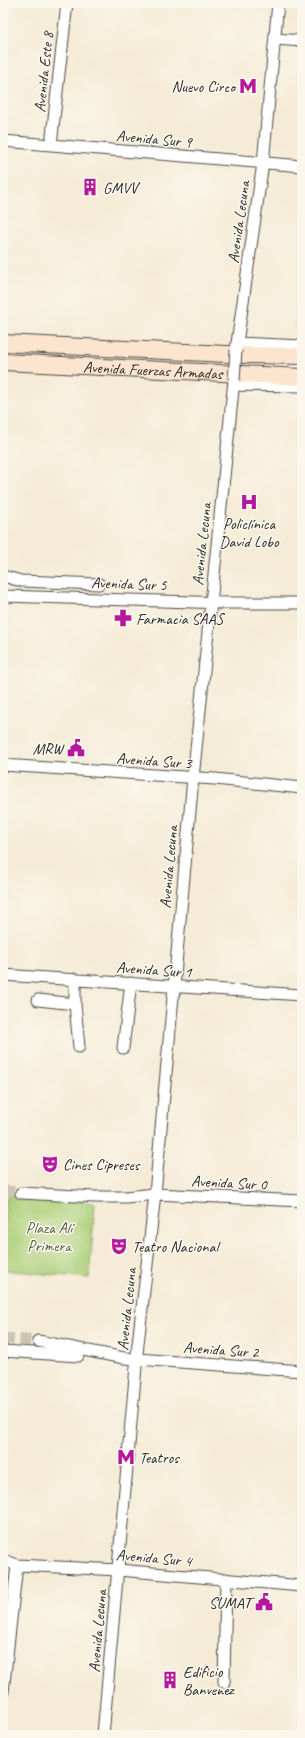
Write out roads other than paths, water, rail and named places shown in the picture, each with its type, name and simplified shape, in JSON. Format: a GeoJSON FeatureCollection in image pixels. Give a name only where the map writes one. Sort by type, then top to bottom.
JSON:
{"type":"FeatureCollection","features":[{"type":"Feature","properties":{"kind":"main road","name":"Avenida Fuerzas Armadas"},"geometry":{"type":"LineString","coordinates":[[3,343],[176,352],[302,356]]}},
{"type":"Feature","properties":{"kind":"main road","name":"Avenida Fuerzas Armadas"},"geometry":{"type":"LineString","coordinates":[[3,362],[302,377]]}},
{"type":"Feature","properties":{"kind":"street","name":"Avenida Este 8"},"geometry":{"type":"LineString","coordinates":[[51,145],[67,3]]}},
{"type":"Feature","properties":{"kind":"street","name":"Avenida Lecuna"},"geometry":{"type":"LineString","coordinates":[[103,1735],[137,1360],[155,1194],[173,986],[234,382],[236,347],[263,163],[278,3]]}},
{"type":"Feature","properties":{"kind":"street"},"geometry":{"type":"LineString","coordinates":[[275,38],[302,41]]}},
{"type":"Feature","properties":{"kind":"street","name":"Avenida Sur 9"},"geometry":{"type":"LineString","coordinates":[[3,141],[302,166]]}},
{"type":"Feature","properties":{"kind":"street"},"geometry":{"type":"LineString","coordinates":[[236,347],[302,346]]}},
{"type":"Feature","properties":{"kind":"street"},"geometry":{"type":"LineString","coordinates":[[234,382],[302,386]]}},
{"type":"Feature","properties":{"kind":"street"},"geometry":{"type":"LineString","coordinates":[[3,576],[21,581],[98,584]]}},
{"type":"Feature","properties":{"kind":"street","name":"Avenida Sur 5"},"geometry":{"type":"LineString","coordinates":[[3,596],[302,603]]}},
{"type":"Feature","properties":{"kind":"street","name":"Avenida Sur 3"},"geometry":{"type":"LineString","coordinates":[[3,765],[193,778],[302,788]]}},
{"type":"Feature","properties":{"kind":"street","name":"Avenida Sur 1"},"geometry":{"type":"LineString","coordinates":[[3,974],[302,995]]}},
{"type":"Feature","properties":{"kind":"street"},"geometry":{"type":"LineString","coordinates":[[76,979],[75,1004],[79,1047]]}},
{"type":"Feature","properties":{"kind":"street"},"geometry":{"type":"LineString","coordinates":[[124,1048],[131,983]]}},
{"type":"Feature","properties":{"kind":"street"},"geometry":{"type":"LineString","coordinates":[[38,1000],[75,1004]]}},
{"type":"Feature","properties":{"kind":"street","name":"Avenida Sur 0"},"geometry":{"type":"LineString","coordinates":[[22,1192],[95,1197],[126,1197],[155,1194],[302,1202]]}},
{"type":"Feature","properties":{"kind":"street"},"geometry":{"type":"LineString","coordinates":[[38,1342],[124,1358]]}},
{"type":"Feature","properties":{"kind":"street"},"geometry":{"type":"LineString","coordinates":[[3,1351],[124,1358]]}},
{"type":"Feature","properties":{"kind":"street","name":"Avenida Sur 2"},"geometry":{"type":"LineString","coordinates":[[124,1358],[302,1371]]}},
{"type":"Feature","properties":{"kind":"street","name":"Avenida Sur 4"},"geometry":{"type":"LineString","coordinates":[[3,1560],[17,1565],[118,1570],[302,1586]]}},
{"type":"Feature","properties":{"kind":"street"},"geometry":{"type":"LineString","coordinates":[[3,1564],[17,1565],[3,1692]]}},
{"type":"Feature","properties":{"kind":"street"},"geometry":{"type":"LineString","coordinates":[[224,1682],[226,1579]]}},
{"type":"Feature","properties":{"kind":"tunnel"},"geometry":{"type":"LineString","coordinates":[[3,1190],[21,1193]]}},
{"type":"Feature","properties":{"kind":"tunnel"},"geometry":{"type":"LineString","coordinates":[[3,1338],[38,1341]]}},
{"type":"Feature","properties":{"kind":"place","name":"Nuevo Circo"},"geometry":{"type":"Point","coordinates":[248,86]}},
{"type":"Feature","properties":{"kind":"place","name":"GMVV"},"geometry":{"type":"Point","coordinates":[90,187]}},
{"type":"Feature","properties":{"kind":"place","name":"Policlínica David Lobo"},"geometry":{"type":"Point","coordinates":[249,502]}},
{"type":"Feature","properties":{"kind":"place","name":"Farmacia SAAS"},"geometry":{"type":"Point","coordinates":[123,618]}},
{"type":"Feature","properties":{"kind":"place","name":"MRW"},"geometry":{"type":"Point","coordinates":[76,748]}},
{"type":"Feature","properties":{"kind":"place","name":"Cines Cipreses"},"geometry":{"type":"Point","coordinates":[50,1164]}},
{"type":"Feature","properties":{"kind":"place","name":"Teatro Nacional"},"geometry":{"type":"Point","coordinates":[119,1246]}},
{"type":"Feature","properties":{"kind":"place","name":"Teatros"},"geometry":{"type":"Point","coordinates":[126,1457]}},
{"type":"Feature","properties":{"kind":"place","name":"SUMAT"},"geometry":{"type":"Point","coordinates":[264,1602]}},
{"type":"Feature","properties":{"kind":"place","name":"Edificio Banvenez"},"geometry":{"type":"Point","coordinates":[170,1680]}},
{"type":"Feature","properties":{"kind":"park label","name":"Plaza Alí Primera"},"geometry":{"type":"Point","coordinates":[49,1236]}}]}
